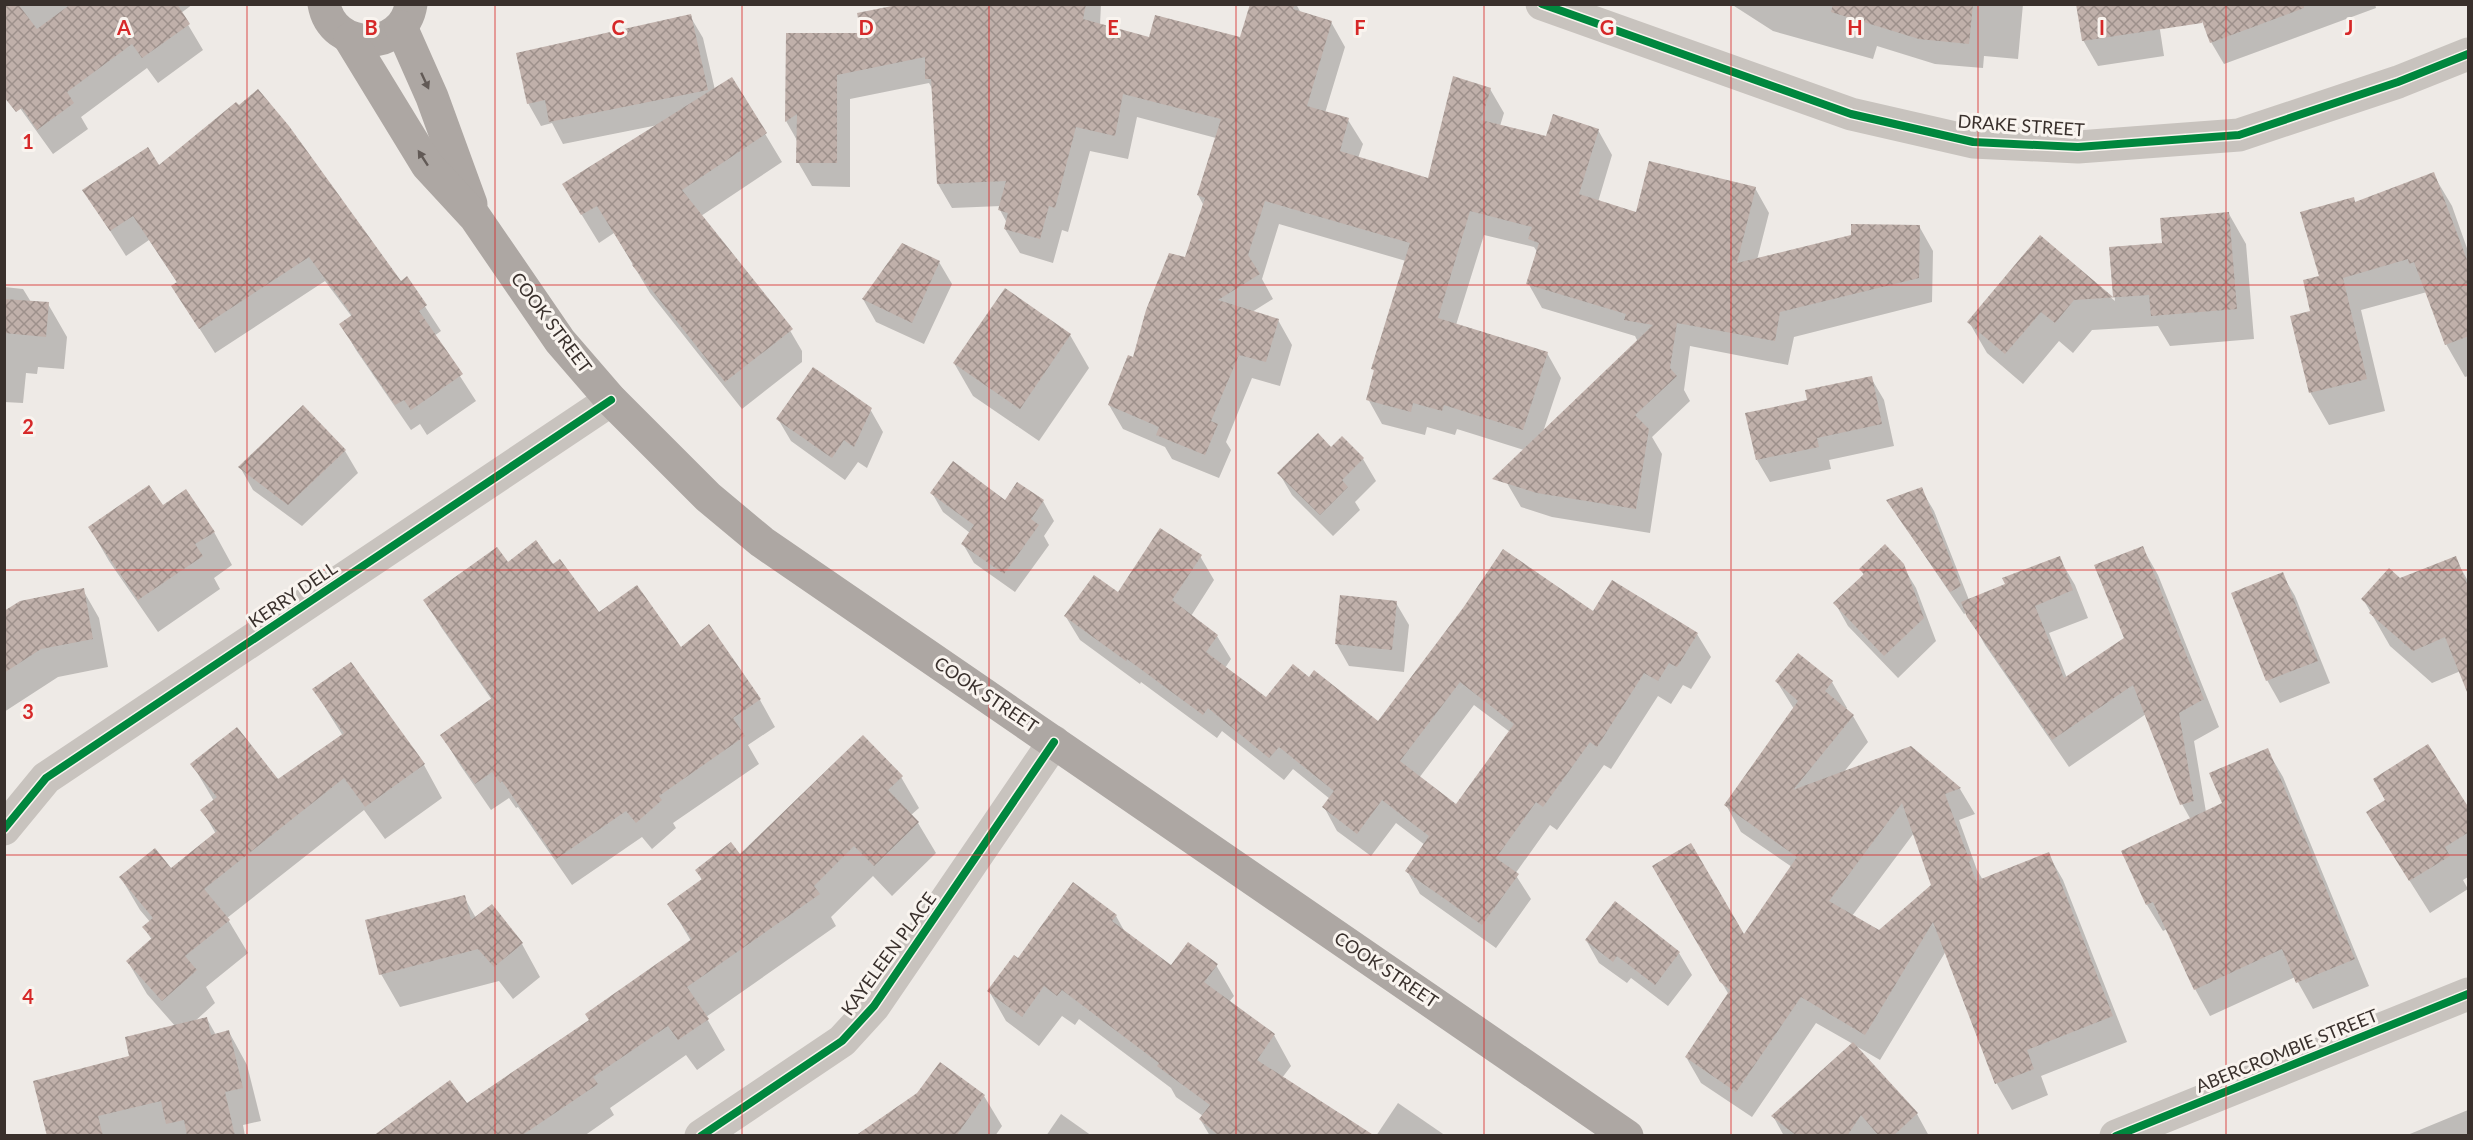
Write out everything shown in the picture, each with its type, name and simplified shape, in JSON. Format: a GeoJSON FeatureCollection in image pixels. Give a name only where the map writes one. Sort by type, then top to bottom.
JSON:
{"type":"FeatureCollection","features":[{"type":"Feature","properties":{"kind":"main road","name":"COOK STREET"},"geometry":{"type":"LineString","coordinates":[[323,7],[335,28],[350,39],[427,165],[475,217],[560,341],[611,400],[708,497],[762,542],[1628,1136]]}},
{"type":"Feature","properties":{"kind":"main road","name":"COOK STREET"},"geometry":{"type":"LineString","coordinates":[[413,12],[432,97],[475,217]]}},
{"type":"Feature","properties":{"kind":"main road"},"geometry":{"type":"LineString","coordinates":[[350,39],[368,42],[386,38],[413,12]]}},
{"type":"Feature","properties":{"kind":"street","name":"DRAKE STREET"},"geometry":{"type":"LineString","coordinates":[[1542,4],[1851,114],[1973,142],[2066,147],[2240,135],[2398,82],[2469,54]]}},
{"type":"Feature","properties":{"kind":"street","name":"KERRY DELL"},"geometry":{"type":"LineString","coordinates":[[4,829],[46,778],[611,400]]}},
{"type":"Feature","properties":{"kind":"street","name":"KAYELEEN PLACE"},"geometry":{"type":"LineString","coordinates":[[701,1136],[842,1041],[874,1006],[1054,742]]}},
{"type":"Feature","properties":{"kind":"street","name":"ABERCROMBIE STREET"},"geometry":{"type":"LineString","coordinates":[[2116,1136],[2469,994]]}},
{"type":"Feature","properties":{"kind":"building"},"geometry":{"type":"Polygon","coordinates":[[[4,4],[18,4],[37,29],[71,4],[177,4],[190,24],[142,58],[132,44],[67,92],[74,103],[37,130],[22,108],[16,112],[4,97],[4,4]]]}},
{"type":"Feature","properties":{"kind":"building"},"geometry":{"type":"Polygon","coordinates":[[[902,4],[1086,4],[1083,19],[1149,37],[1155,15],[1240,37],[1250,4],[1295,4],[1293,9],[1332,21],[1307,106],[1349,118],[1340,151],[1428,178],[1453,76],[1491,88],[1481,120],[1546,136],[1553,114],[1599,129],[1579,194],[1636,212],[1649,161],[1756,187],[1737,263],[1851,235],[1851,224],[1920,225],[1919,278],[1780,312],[1775,341],[1677,323],[1670,368],[1677,376],[1635,415],[1649,429],[1636,509],[1537,493],[1492,479],[1653,325],[1624,320],[1626,314],[1526,284],[1539,243],[1528,239],[1532,227],[1470,211],[1438,318],[1548,352],[1523,430],[1444,405],[1442,411],[1413,403],[1411,412],[1366,400],[1374,370],[1371,369],[1410,243],[1265,201],[1248,255],[1260,274],[1218,300],[1279,319],[1266,362],[1239,355],[1211,421],[1218,424],[1205,455],[1156,435],[1159,427],[1108,405],[1128,355],[1133,357],[1146,310],[1169,253],[1185,257],[1205,198],[1197,195],[1221,119],[1123,94],[1115,136],[1076,127],[1055,208],[1049,206],[1040,239],[1004,229],[1008,213],[998,210],[1006,181],[937,184],[931,79],[925,79],[925,57],[837,75],[837,163],[796,163],[797,114],[785,122],[786,33],[861,33],[857,13],[902,4]]]}},
{"type":"Feature","properties":{"kind":"building"},"geometry":{"type":"Polygon","coordinates":[[[1833,4],[1973,4],[1969,44],[1919,39],[1831,12],[1833,4]]]}},
{"type":"Feature","properties":{"kind":"building"},"geometry":{"type":"Polygon","coordinates":[[[2076,4],[2304,4],[2304,8],[2210,43],[2202,21],[2202,23],[2082,41],[2076,4]]]}},
{"type":"Feature","properties":{"kind":"building"},"geometry":{"type":"Polygon","coordinates":[[[691,14],[708,90],[549,122],[545,100],[527,104],[516,53],[691,14]]]}},
{"type":"Feature","properties":{"kind":"building"},"geometry":{"type":"Polygon","coordinates":[[[732,77],[767,133],[682,190],[793,329],[725,382],[632,265],[597,206],[581,215],[562,184],[732,77]]]}},
{"type":"Feature","properties":{"kind":"building"},"geometry":{"type":"Polygon","coordinates":[[[258,89],[289,126],[401,281],[407,276],[427,305],[419,311],[463,374],[411,410],[404,400],[395,405],[339,324],[352,315],[309,257],[199,329],[171,286],[177,282],[133,216],[110,231],[82,190],[148,147],[159,165],[236,102],[239,105],[258,89]]]}},
{"type":"Feature","properties":{"kind":"building"},"geometry":{"type":"Polygon","coordinates":[[[2434,172],[2469,265],[2469,336],[2445,345],[2414,262],[2409,264],[2408,259],[2343,278],[2367,379],[2309,393],[2290,316],[2310,311],[2303,280],[2319,276],[2300,212],[2354,197],[2355,202],[2434,172]]]}},
{"type":"Feature","properties":{"kind":"building"},"geometry":{"type":"Polygon","coordinates":[[[2229,212],[2237,309],[2151,316],[2149,295],[2074,300],[2055,323],[2041,312],[2005,354],[1967,322],[2040,235],[2113,297],[2109,247],[2162,243],[2160,218],[2229,212]]]}},
{"type":"Feature","properties":{"kind":"building"},"geometry":{"type":"Polygon","coordinates":[[[902,243],[940,261],[912,323],[862,299],[902,243]]]}},
{"type":"Feature","properties":{"kind":"building"},"geometry":{"type":"Polygon","coordinates":[[[1005,288],[1071,334],[1020,409],[953,363],[1005,288]]]}},
{"type":"Feature","properties":{"kind":"building"},"geometry":{"type":"Polygon","coordinates":[[[4,299],[49,302],[46,337],[4,333],[4,299]]]}},
{"type":"Feature","properties":{"kind":"building"},"geometry":{"type":"Polygon","coordinates":[[[813,367],[872,408],[854,447],[844,440],[832,458],[776,419],[813,367]]]}},
{"type":"Feature","properties":{"kind":"building"},"geometry":{"type":"Polygon","coordinates":[[[1872,376],[1882,424],[1817,438],[1819,447],[1756,460],[1745,413],[1807,400],[1805,390],[1872,376]]]}},
{"type":"Feature","properties":{"kind":"building"},"geometry":{"type":"Polygon","coordinates":[[[303,405],[346,450],[288,505],[238,467],[303,405]]]}},
{"type":"Feature","properties":{"kind":"building"},"geometry":{"type":"Polygon","coordinates":[[[1318,433],[1331,447],[1342,436],[1364,458],[1342,480],[1348,487],[1320,515],[1277,473],[1318,433]]]}},
{"type":"Feature","properties":{"kind":"building"},"geometry":{"type":"Polygon","coordinates":[[[953,461],[1005,500],[1017,482],[1044,500],[1031,519],[1039,525],[1004,574],[961,544],[974,525],[930,493],[953,461]]]}},
{"type":"Feature","properties":{"kind":"building"},"geometry":{"type":"Polygon","coordinates":[[[149,485],[163,505],[186,489],[215,532],[195,544],[203,556],[138,600],[88,527],[149,485]]]}},
{"type":"Feature","properties":{"kind":"building"},"geometry":{"type":"Polygon","coordinates":[[[1922,487],[1961,586],[1950,592],[1886,500],[1922,487]]]}},
{"type":"Feature","properties":{"kind":"building"},"geometry":{"type":"Polygon","coordinates":[[[1160,528],[1202,555],[1172,600],[1218,635],[1206,652],[1266,697],[1293,664],[1309,677],[1314,670],[1378,721],[1463,608],[1503,549],[1593,611],[1612,580],[1698,633],[1677,667],[1669,663],[1658,681],[1644,673],[1597,747],[1590,742],[1543,807],[1536,802],[1496,858],[1519,874],[1482,925],[1405,871],[1429,836],[1382,800],[1357,834],[1322,807],[1334,791],[1279,747],[1269,758],[1208,708],[1203,715],[1064,616],[1094,575],[1118,592],[1160,528]],[[1460,682],[1400,761],[1456,804],[1514,724],[1460,682]]]}},
{"type":"Feature","properties":{"kind":"building"},"geometry":{"type":"Polygon","coordinates":[[[536,540],[553,564],[560,559],[599,612],[637,585],[681,647],[709,624],[761,699],[733,718],[745,736],[659,796],[662,800],[636,823],[626,811],[556,859],[502,781],[500,783],[492,772],[475,784],[440,735],[492,698],[423,600],[497,547],[508,562],[536,540]]]}},
{"type":"Feature","properties":{"kind":"building"},"geometry":{"type":"Polygon","coordinates":[[[1885,544],[1904,564],[1924,618],[1884,656],[1833,603],[1864,574],[1859,569],[1885,544]]]}},
{"type":"Feature","properties":{"kind":"building"},"geometry":{"type":"Polygon","coordinates":[[[2143,546],[2204,699],[2179,713],[2194,801],[2180,805],[2133,685],[2052,740],[1967,617],[1961,602],[2005,584],[2002,578],[2060,556],[2073,590],[2035,606],[2064,678],[2124,638],[2094,565],[2143,546]]]}},
{"type":"Feature","properties":{"kind":"building"},"geometry":{"type":"Polygon","coordinates":[[[2456,556],[2469,589],[2469,692],[2467,692],[2445,637],[2413,651],[2369,613],[2372,609],[2361,599],[2389,568],[2400,578],[2456,556]]]}},
{"type":"Feature","properties":{"kind":"building"},"geometry":{"type":"Polygon","coordinates":[[[2283,572],[2318,661],[2266,681],[2231,593],[2283,572]]]}},
{"type":"Feature","properties":{"kind":"building"},"geometry":{"type":"Polygon","coordinates":[[[84,588],[93,639],[41,649],[4,673],[4,611],[20,601],[84,588]]]}},
{"type":"Feature","properties":{"kind":"building"},"geometry":{"type":"Polygon","coordinates":[[[1340,595],[1397,601],[1392,650],[1335,644],[1340,595]]]}},
{"type":"Feature","properties":{"kind":"building"},"geometry":{"type":"Polygon","coordinates":[[[1798,653],[1833,681],[1825,691],[1854,715],[1793,790],[1911,746],[1961,788],[1945,794],[1967,854],[1972,858],[1969,862],[1976,881],[2049,852],[2113,1016],[2027,1050],[2034,1069],[1995,1084],[1933,922],[1865,1035],[1801,997],[1736,1092],[1685,1057],[1730,990],[1720,982],[1652,866],[1691,843],[1744,934],[1797,857],[1724,805],[1798,701],[1775,681],[1798,653]],[[1902,803],[1829,901],[1879,930],[1931,885],[1902,803]]]}},
{"type":"Feature","properties":{"kind":"building"},"geometry":{"type":"Polygon","coordinates":[[[351,662],[425,764],[365,807],[344,778],[204,889],[230,920],[185,956],[197,970],[162,1001],[126,961],[152,938],[142,927],[153,918],[119,877],[155,848],[171,868],[217,831],[200,810],[217,797],[190,764],[237,727],[278,779],[344,733],[312,689],[351,662]]]}},
{"type":"Feature","properties":{"kind":"building"},"geometry":{"type":"Polygon","coordinates":[[[863,735],[903,776],[888,790],[919,822],[874,866],[854,846],[814,886],[820,894],[687,987],[709,1019],[678,1040],[668,1026],[593,1077],[598,1084],[521,1136],[373,1136],[450,1080],[467,1103],[589,1020],[585,1014],[692,939],[667,904],[702,879],[695,870],[731,842],[740,854],[863,735]]]}},
{"type":"Feature","properties":{"kind":"building"},"geometry":{"type":"Polygon","coordinates":[[[2428,744],[2469,808],[2469,832],[2445,847],[2450,856],[2409,881],[2366,812],[2385,800],[2373,779],[2428,744]]]}},
{"type":"Feature","properties":{"kind":"building"},"geometry":{"type":"Polygon","coordinates":[[[2268,748],[2355,959],[2296,983],[2282,949],[2194,990],[2153,902],[2146,905],[2121,851],[2222,803],[2209,773],[2268,748]]]}},
{"type":"Feature","properties":{"kind":"building"},"geometry":{"type":"Polygon","coordinates":[[[1073,882],[1117,915],[1112,921],[1171,965],[1188,942],[1218,964],[1204,982],[1275,1034],[1257,1060],[1375,1136],[1219,1136],[1199,1119],[1210,1105],[1157,1066],[1159,1063],[1062,990],[1057,996],[1044,986],[1022,1017],[987,991],[1014,955],[1018,958],[1073,882]]]}},
{"type":"Feature","properties":{"kind":"building"},"geometry":{"type":"Polygon","coordinates":[[[465,895],[471,920],[492,904],[523,943],[494,967],[478,949],[379,975],[365,920],[465,895]]]}},
{"type":"Feature","properties":{"kind":"building"},"geometry":{"type":"Polygon","coordinates":[[[1615,901],[1680,952],[1655,985],[1617,956],[1613,962],[1585,940],[1615,901]]]}},
{"type":"Feature","properties":{"kind":"building"},"geometry":{"type":"Polygon","coordinates":[[[207,1017],[211,1035],[229,1030],[243,1088],[225,1092],[235,1136],[187,1136],[184,1120],[166,1124],[161,1101],[98,1116],[103,1136],[47,1136],[33,1081],[129,1056],[125,1037],[207,1017]]]}},
{"type":"Feature","properties":{"kind":"building"},"geometry":{"type":"Polygon","coordinates":[[[1853,1042],[1918,1113],[1893,1136],[1879,1136],[1861,1115],[1847,1136],[1797,1136],[1771,1116],[1853,1042]]]}},
{"type":"Feature","properties":{"kind":"building"},"geometry":{"type":"Polygon","coordinates":[[[940,1062],[985,1095],[956,1136],[855,1136],[917,1093],[940,1062]]]}},
{"type":"Feature","properties":{"kind":"cycle path"},"geometry":{"type":"LineString","coordinates":[[1542,4],[1851,114],[1973,142],[2078,147],[2239,135],[2398,82],[2468,54]]}},
{"type":"Feature","properties":{"kind":"cycle path"},"geometry":{"type":"LineString","coordinates":[[4,829],[46,778],[611,400]]}},
{"type":"Feature","properties":{"kind":"cycle path"},"geometry":{"type":"LineString","coordinates":[[701,1136],[842,1041],[874,1006],[1054,742]]}},
{"type":"Feature","properties":{"kind":"cycle path"},"geometry":{"type":"LineString","coordinates":[[2116,1136],[2468,994]]}}]}
